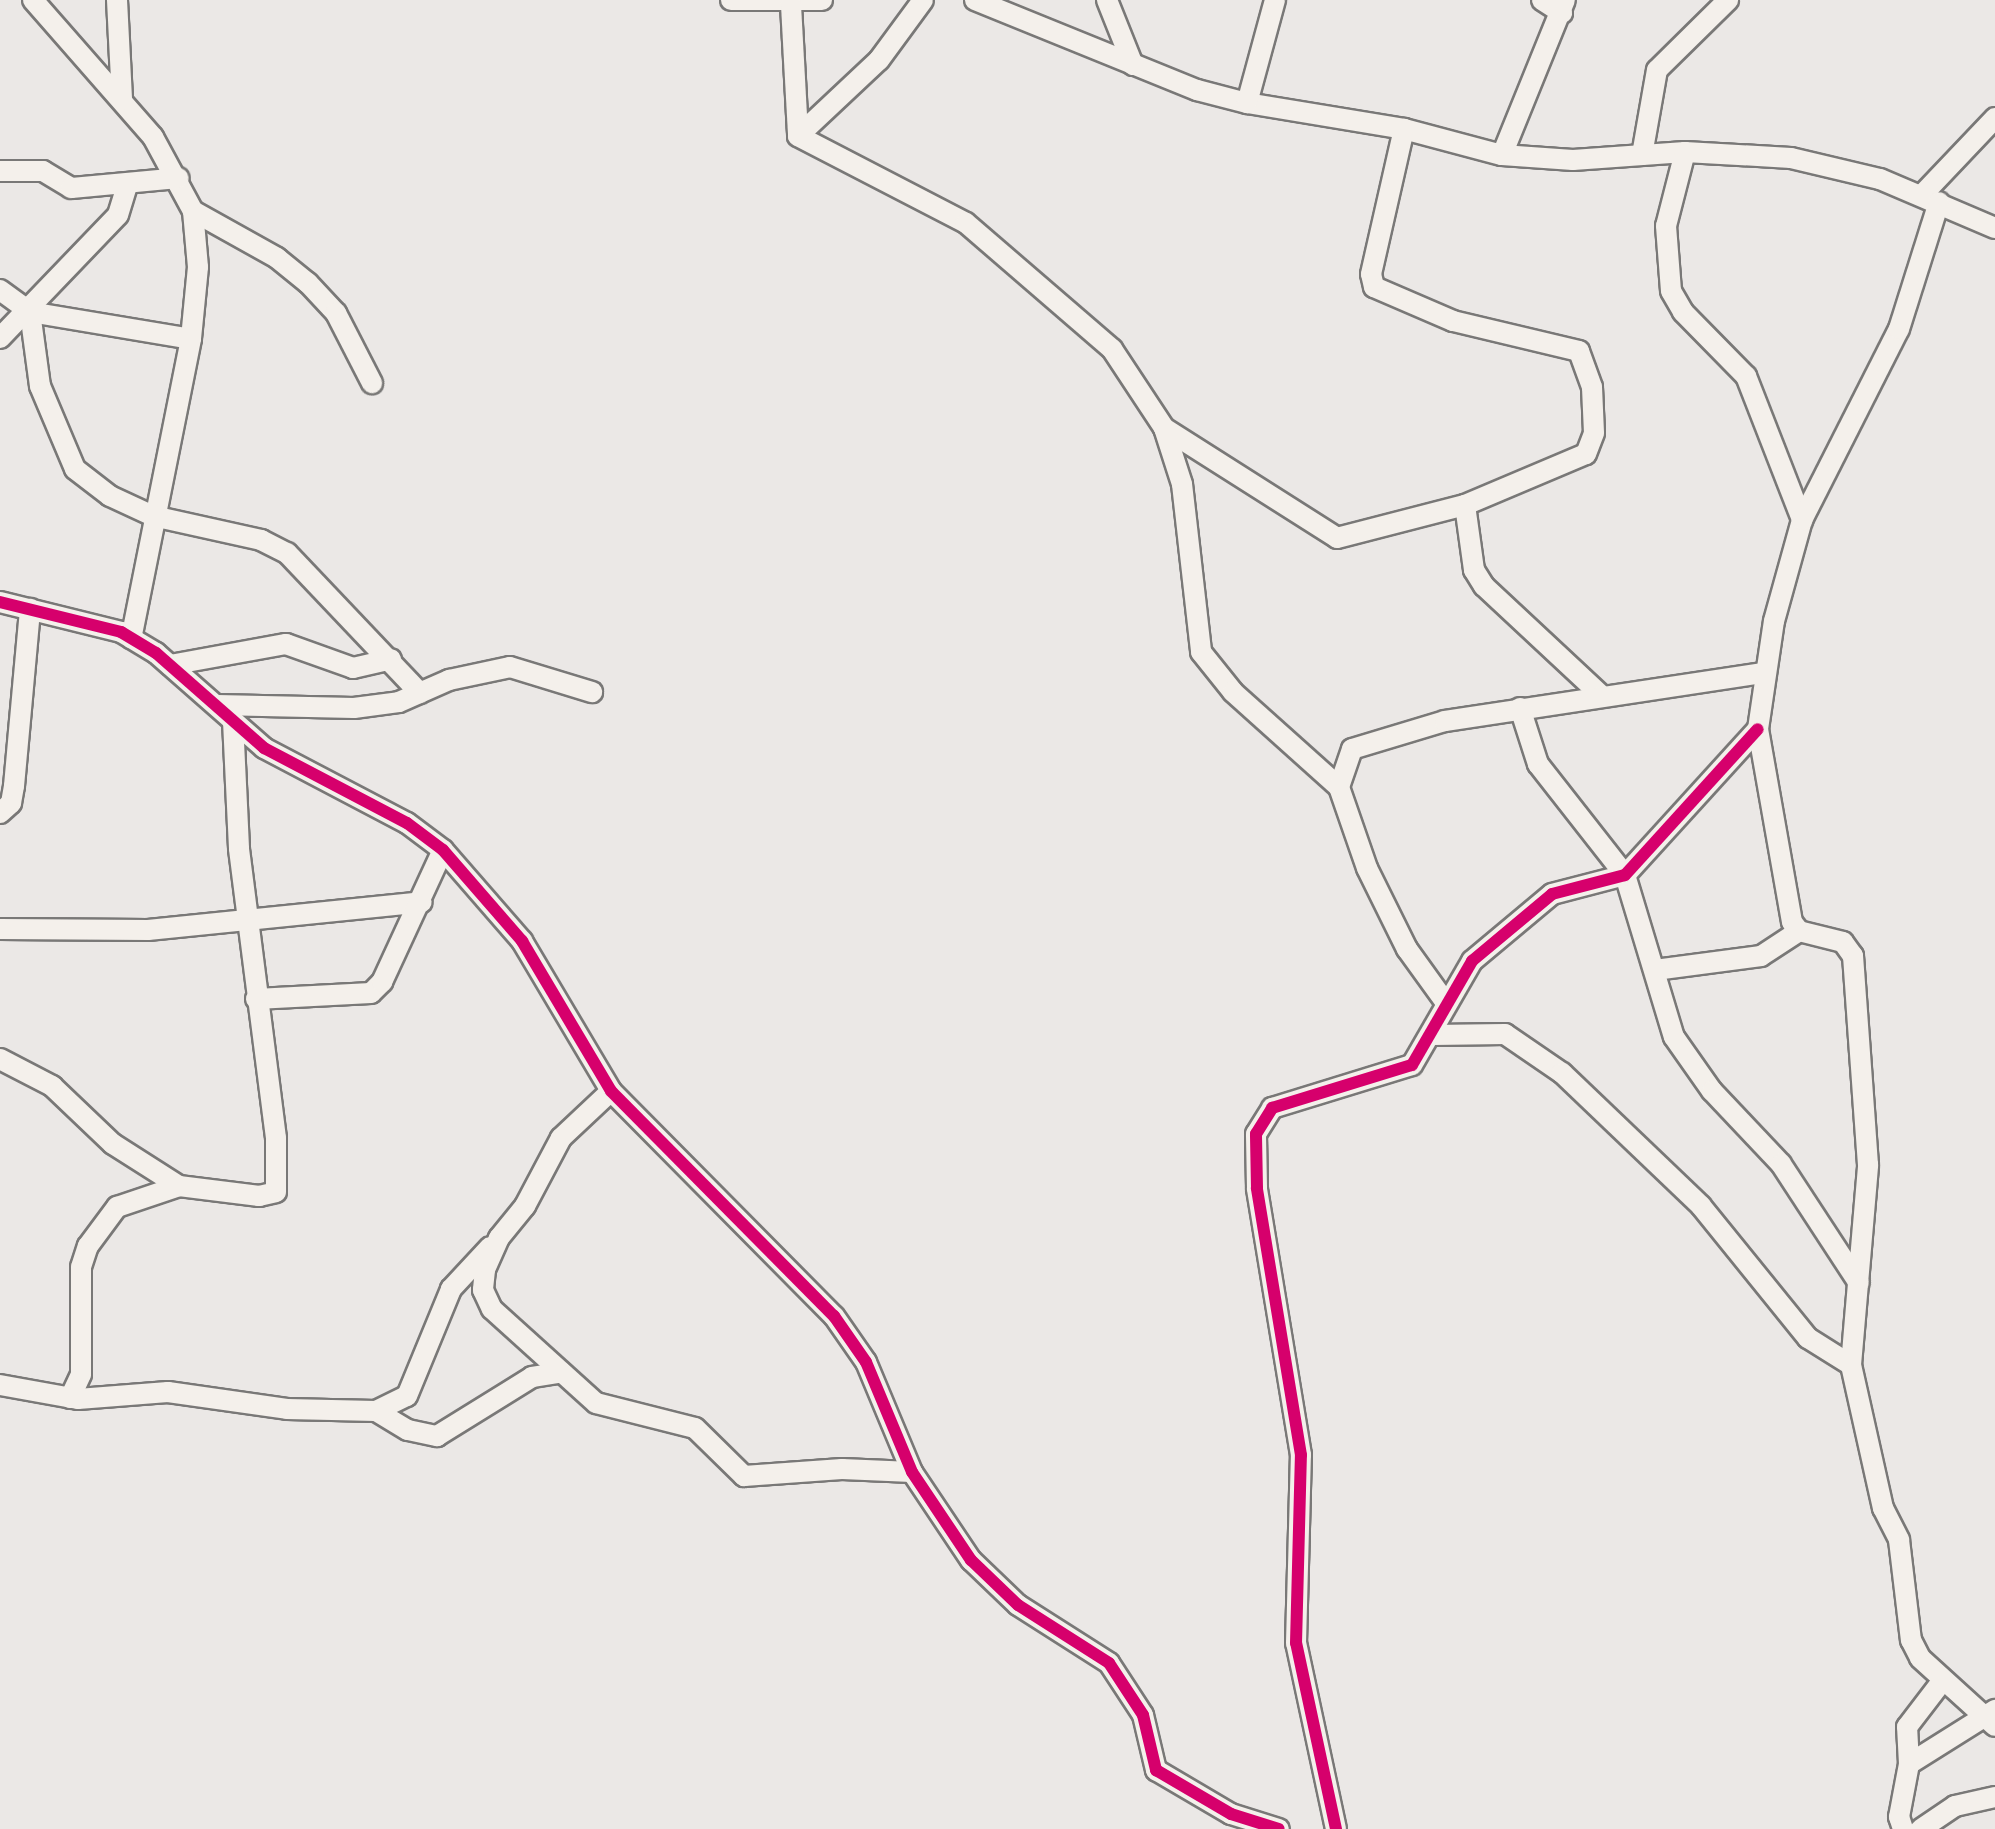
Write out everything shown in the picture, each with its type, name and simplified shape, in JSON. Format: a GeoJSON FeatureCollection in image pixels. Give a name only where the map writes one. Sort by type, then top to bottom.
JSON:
{"type":"FeatureCollection","features":[{"type":"Feature","properties":{"kind":"street"},"geometry":{"type":"LineString","coordinates":[[33,0],[122,100],[179,178],[193,211],[198,267],[191,339],[153,516],[131,638]]}},
{"type":"Feature","properties":{"kind":"street"},"geometry":{"type":"LineString","coordinates":[[117,0],[122,100]]}},
{"type":"Feature","properties":{"kind":"street"},"geometry":{"type":"LineString","coordinates":[[731,0],[791,5],[822,0]]}},
{"type":"Feature","properties":{"kind":"street"},"geometry":{"type":"LineString","coordinates":[[798,136],[879,60],[923,0]]}},
{"type":"Feature","properties":{"kind":"street"},"geometry":{"type":"LineString","coordinates":[[975,0],[1133,65],[1247,103],[1404,129],[1502,155],[1685,152],[1791,158],[1931,198],[1995,228]]}},
{"type":"Feature","properties":{"kind":"street"},"geometry":{"type":"LineString","coordinates":[[1107,0],[1133,65]]}},
{"type":"Feature","properties":{"kind":"street"},"geometry":{"type":"LineString","coordinates":[[1247,103],[1275,0]]}},
{"type":"Feature","properties":{"kind":"street"},"geometry":{"type":"LineString","coordinates":[[1502,155],[1563,6],[1542,0]]}},
{"type":"Feature","properties":{"kind":"street"},"geometry":{"type":"LineString","coordinates":[[1642,155],[1657,70],[1728,0]]}},
{"type":"Feature","properties":{"kind":"street"},"geometry":{"type":"LineString","coordinates":[[791,5],[798,136]]}},
{"type":"Feature","properties":{"kind":"street"},"geometry":{"type":"LineString","coordinates":[[1799,931],[1784,896],[1758,729],[1763,673],[1802,520],[1899,329],[1931,198],[1995,118]]}},
{"type":"Feature","properties":{"kind":"street"},"geometry":{"type":"LineString","coordinates":[[1164,428],[1337,538],[1465,505],[1586,454],[1594,433],[1592,387],[1579,351],[1453,321],[1374,287],[1371,274],[1404,129]]}},
{"type":"Feature","properties":{"kind":"street"},"geometry":{"type":"LineString","coordinates":[[798,136],[925,197],[1006,253],[1112,349],[1164,428],[1182,484],[1201,652],[1233,692],[1339,787],[1385,909],[1446,1003]]}},
{"type":"Feature","properties":{"kind":"street"},"geometry":{"type":"LineString","coordinates":[[1685,152],[1666,226],[1671,291],[1683,312],[1746,376],[1802,520]]}},
{"type":"Feature","properties":{"kind":"street"},"geometry":{"type":"LineString","coordinates":[[0,171],[43,171],[71,188],[179,178]]}},
{"type":"Feature","properties":{"kind":"street"},"geometry":{"type":"LineString","coordinates":[[0,338],[118,215],[127,185]]}},
{"type":"Feature","properties":{"kind":"street"},"geometry":{"type":"LineString","coordinates":[[193,211],[277,258],[308,283],[336,313],[372,383]]}},
{"type":"Feature","properties":{"kind":"street"},"geometry":{"type":"LineString","coordinates":[[0,290],[27,311],[191,339]]}},
{"type":"Feature","properties":{"kind":"street"},"geometry":{"type":"LineString","coordinates":[[27,311],[40,386],[62,451],[91,484],[153,516],[261,540],[287,553],[420,693]]}},
{"type":"Feature","properties":{"kind":"street"},"geometry":{"type":"LineString","coordinates":[[1465,505],[1474,570],[1484,586],[1600,694]]}},
{"type":"Feature","properties":{"kind":"street"},"geometry":{"type":"LineString","coordinates":[[0,602],[131,638],[170,665],[264,748],[407,823],[443,850],[522,941],[611,1091],[834,1316],[866,1362],[912,1472],[971,1560],[1018,1605],[1109,1663],[1131,1690],[1156,1770],[1219,1809],[1279,1829]]}},
{"type":"Feature","properties":{"kind":"street"},"geometry":{"type":"LineString","coordinates":[[0,813],[11,803],[14,786],[30,609]]}},
{"type":"Feature","properties":{"kind":"street"},"geometry":{"type":"LineString","coordinates":[[170,665],[286,644],[353,668],[391,659]]}},
{"type":"Feature","properties":{"kind":"street"},"geometry":{"type":"LineString","coordinates":[[217,705],[315,711],[420,693],[449,680],[510,667],[592,692]]}},
{"type":"Feature","properties":{"kind":"street"},"geometry":{"type":"LineString","coordinates":[[1339,787],[1352,749],[1383,735],[1600,694],[1763,673]]}},
{"type":"Feature","properties":{"kind":"street"},"geometry":{"type":"LineString","coordinates":[[1520,708],[1538,764],[1625,875],[1681,1049],[1781,1164],[1859,1283]]}},
{"type":"Feature","properties":{"kind":"street"},"geometry":{"type":"LineString","coordinates":[[0,1059],[52,1086],[113,1144],[179,1186],[259,1196],[276,1192],[276,1138],[246,921],[233,720]]}},
{"type":"Feature","properties":{"kind":"street"},"geometry":{"type":"LineString","coordinates":[[1336,1829],[1296,1643],[1301,1455],[1257,1188],[1256,1134],[1272,1108],[1399,1073],[1424,1052],[1446,1003],[1472,961],[1529,907],[1552,894],[1625,875],[1758,729]]}},
{"type":"Feature","properties":{"kind":"street"},"geometry":{"type":"LineString","coordinates":[[256,999],[371,993],[422,902],[443,850]]}},
{"type":"Feature","properties":{"kind":"street"},"geometry":{"type":"LineString","coordinates":[[0,929],[135,930],[422,902]]}},
{"type":"Feature","properties":{"kind":"street"},"geometry":{"type":"LineString","coordinates":[[1655,970],[1761,956],[1799,931],[1843,942],[1853,956],[1868,1165],[1851,1365],[1883,1508],[1899,1540],[1911,1640],[1943,1680],[1992,1718],[1909,1764]]}},
{"type":"Feature","properties":{"kind":"street"},"geometry":{"type":"LineString","coordinates":[[1433,1035],[1482,1030],[1526,1045],[1661,1164],[1808,1338],[1851,1365]]}},
{"type":"Feature","properties":{"kind":"street"},"geometry":{"type":"LineString","coordinates":[[0,1385],[70,1398],[168,1392],[287,1409],[376,1411],[407,1396],[451,1289],[525,1206],[561,1138],[611,1091]]}},
{"type":"Feature","properties":{"kind":"street"},"geometry":{"type":"LineString","coordinates":[[70,1398],[81,1374],[81,1267],[88,1246],[117,1207],[179,1186]]}},
{"type":"Feature","properties":{"kind":"street"},"geometry":{"type":"LineString","coordinates":[[499,1238],[485,1270],[483,1290],[492,1309],[562,1372],[609,1409],[660,1414],[695,1428],[744,1476],[842,1469],[912,1472]]}},
{"type":"Feature","properties":{"kind":"street"},"geometry":{"type":"LineString","coordinates":[[376,1411],[408,1430],[437,1436],[532,1377],[562,1372]]}},
{"type":"Feature","properties":{"kind":"street"},"geometry":{"type":"LineString","coordinates":[[1903,1829],[1899,1817],[1909,1764],[1909,1720],[1943,1680]]}},
{"type":"Feature","properties":{"kind":"street"},"geometry":{"type":"LineString","coordinates":[[1921,1829],[1955,1806],[1995,1797]]}},
{"type":"Feature","properties":{"kind":"cycle path"},"geometry":{"type":"LineString","coordinates":[[0,602],[121,632],[156,653],[264,748],[407,823],[443,850],[522,941],[611,1091],[834,1316],[866,1362],[912,1472],[971,1560],[1018,1605],[1109,1663],[1143,1715],[1156,1770],[1231,1814],[1279,1829]]}},
{"type":"Feature","properties":{"kind":"cycle path"},"geometry":{"type":"LineString","coordinates":[[1336,1829],[1296,1643],[1301,1455],[1257,1188],[1256,1134],[1272,1108],[1412,1065],[1472,961],[1552,894],[1625,875],[1758,729]]}}]}
